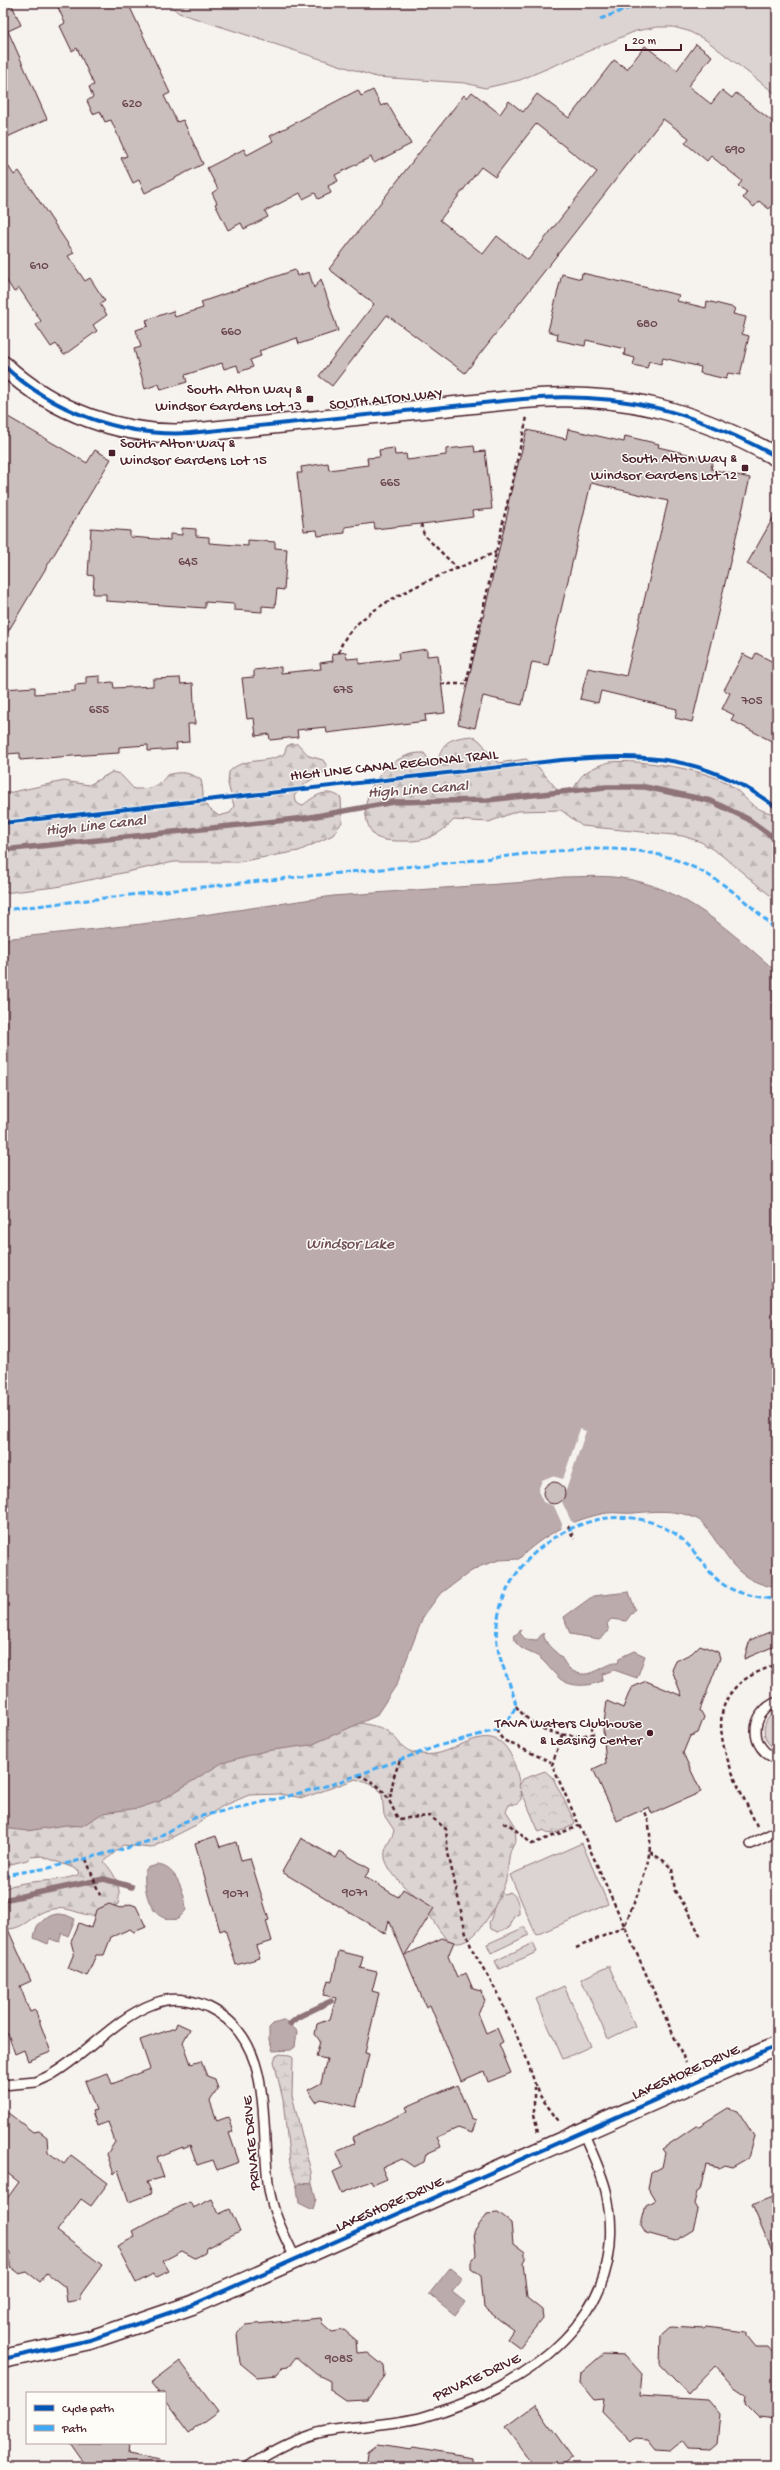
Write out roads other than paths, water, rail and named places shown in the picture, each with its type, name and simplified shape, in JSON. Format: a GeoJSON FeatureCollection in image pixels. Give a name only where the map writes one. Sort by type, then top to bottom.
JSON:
{"type":"FeatureCollection","features":[{"type":"Feature","properties":{"kind":"street","name":"SOUTH ALTON WAY"},"geometry":{"type":"LineString","coordinates":[[3,365],[41,395],[74,412],[111,425],[162,433],[190,433],[527,398],[596,397],[658,407],[720,427],[777,457]]}},
{"type":"Feature","properties":{"kind":"street","name":"LAKESHORE DRIVE"},"geometry":{"type":"LineString","coordinates":[[3,2359],[90,2340],[138,2326],[202,2301],[777,2046]]}},
{"type":"Feature","properties":{"kind":"lane"},"geometry":{"type":"LineString","coordinates":[[777,1702],[762,1712],[755,1729],[760,1746],[767,1754],[777,1759]]}},
{"type":"Feature","properties":{"kind":"lane"},"geometry":{"type":"LineString","coordinates":[[751,1844],[777,1831]]}},
{"type":"Feature","properties":{"kind":"lane","name":"PRIVATE DRIVE"},"geometry":{"type":"LineString","coordinates":[[3,2085],[36,2082],[49,2076],[139,2010],[159,2002],[178,1998],[188,2000],[220,2014],[230,2020],[238,2030],[258,2077],[264,2110],[270,2194],[276,2216],[296,2260]]}},
{"type":"Feature","properties":{"kind":"lane","name":"PRIVATE DRIVE"},"geometry":{"type":"LineString","coordinates":[[248,2467],[275,2450],[309,2436],[338,2430],[407,2420],[458,2404],[529,2369],[568,2338],[596,2294],[605,2266],[610,2241],[609,2209],[606,2190],[576,2135]]}},
{"type":"Feature","properties":{"kind":"water","name":"Windsor Lake"},"geometry":{"type":"Polygon","coordinates":[[[563,877],[614,877],[644,883],[665,891],[686,901],[705,913],[724,927],[777,972],[777,1588],[754,1581],[739,1571],[726,1556],[704,1524],[699,1520],[674,1512],[607,1513],[595,1515],[559,1529],[538,1543],[519,1559],[499,1560],[481,1566],[470,1572],[439,1595],[423,1617],[397,1684],[376,1716],[311,1745],[265,1751],[222,1763],[160,1801],[139,1808],[103,1813],[82,1826],[66,1825],[27,1831],[3,1828],[3,939],[142,924],[333,896],[527,882],[563,877]]]}},
{"type":"Feature","properties":{"kind":"water"},"geometry":{"type":"Polygon","coordinates":[[[629,1592],[635,1609],[626,1621],[611,1619],[607,1624],[609,1631],[599,1639],[570,1634],[564,1617],[593,1596],[629,1592]]]}},
{"type":"Feature","properties":{"kind":"water"},"geometry":{"type":"Polygon","coordinates":[[[521,1630],[520,1633],[525,1639],[537,1640],[543,1633],[546,1641],[561,1657],[566,1665],[577,1673],[590,1673],[613,1663],[618,1663],[619,1658],[634,1651],[645,1656],[637,1678],[614,1670],[603,1674],[602,1681],[596,1683],[584,1685],[571,1684],[556,1675],[539,1657],[524,1650],[517,1644],[514,1636],[521,1630]]]}},
{"type":"Feature","properties":{"kind":"water"},"geometry":{"type":"Polygon","coordinates":[[[157,1865],[164,1866],[169,1870],[178,1881],[181,1888],[186,1910],[178,1919],[161,1917],[155,1912],[147,1897],[145,1871],[147,1868],[157,1865]]]}},
{"type":"Feature","properties":{"kind":"water"},"geometry":{"type":"Polygon","coordinates":[[[57,1914],[66,1915],[75,1919],[68,1936],[62,1933],[59,1942],[50,1939],[48,1944],[34,1938],[36,1929],[41,1922],[48,1917],[57,1914]]]}},
{"type":"Feature","properties":{"kind":"water"},"geometry":{"type":"Polygon","coordinates":[[[286,2020],[297,2031],[295,2047],[291,2050],[273,2051],[269,2040],[269,2028],[273,2024],[286,2020]]]}},
{"type":"Feature","properties":{"kind":"water"},"geometry":{"type":"Polygon","coordinates":[[[299,2183],[312,2184],[316,2198],[313,2210],[299,2203],[297,2187],[299,2183]]]}},
{"type":"Feature","properties":{"kind":"water"},"geometry":{"type":"Polygon","coordinates":[[[450,2268],[463,2279],[452,2292],[465,2302],[455,2315],[429,2294],[450,2268]]]}},
{"type":"Feature","properties":{"kind":"waterway","name":"High Line Canal"},"geometry":{"type":"LineString","coordinates":[[3,850],[305,818],[394,802],[488,800],[606,787],[645,787],[711,801],[748,819],[777,840]]}},
{"type":"Feature","properties":{"kind":"waterway"},"geometry":{"type":"LineString","coordinates":[[3,1900],[104,1879],[132,1887]]}},
{"type":"Feature","properties":{"kind":"waterway"},"geometry":{"type":"LineString","coordinates":[[290,2024],[300,2016],[331,2001]]}},
{"type":"Feature","properties":{"kind":"place","name":"South Alton Way & Windsor Gardens Lot 13"},"geometry":{"type":"Point","coordinates":[310,399]}},
{"type":"Feature","properties":{"kind":"place","name":"South Alton Way & Windsor Gardens Lot 15"},"geometry":{"type":"Point","coordinates":[112,453]}},
{"type":"Feature","properties":{"kind":"place","name":"South Alton Way & Windsor Gardens Lot 12"},"geometry":{"type":"Point","coordinates":[745,468]}},
{"type":"Feature","properties":{"kind":"place","name":"TAVA Waters Clubhouse & Leasing Center"},"geometry":{"type":"Point","coordinates":[650,1733]}}]}
